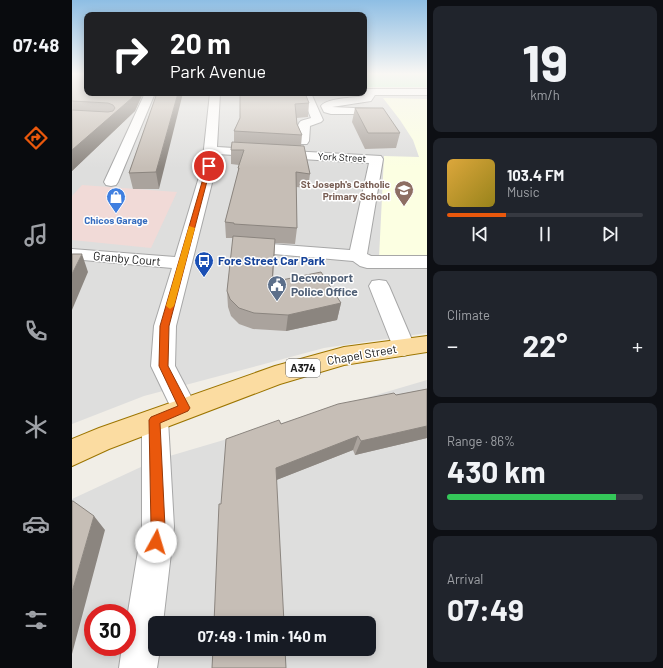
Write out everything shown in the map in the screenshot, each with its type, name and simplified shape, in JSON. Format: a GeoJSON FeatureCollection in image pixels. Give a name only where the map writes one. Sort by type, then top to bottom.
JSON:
{"type":"FeatureCollection","features":[{"type":"Feature","properties":{"kind":"main road","name":"Chapel Street"},"geometry":{"type":"LineString","coordinates":[[184,408],[275,376],[344,356],[427,344]]}},
{"type":"Feature","properties":{"kind":"main road","name":"A374"},"geometry":{"type":"LineString","coordinates":[[72,453],[99,440],[184,408]]}},
{"type":"Feature","properties":{"kind":"street"},"geometry":{"type":"LineString","coordinates":[[111,182],[145,105]]}},
{"type":"Feature","properties":{"kind":"street"},"geometry":{"type":"LineString","coordinates":[[184,408],[164,366],[165,326],[181,263],[209,166],[214,105]]}},
{"type":"Feature","properties":{"kind":"street"},"geometry":{"type":"LineString","coordinates":[[303,141],[304,124],[317,120],[311,105]]}},
{"type":"Feature","properties":{"kind":"street"},"geometry":{"type":"LineString","coordinates":[[328,105],[326,106],[328,110],[331,111],[372,111]]}},
{"type":"Feature","properties":{"kind":"street","name":"York Street"},"geometry":{"type":"LineString","coordinates":[[210,150],[376,159],[358,256]]}},
{"type":"Feature","properties":{"kind":"street"},"geometry":{"type":"LineString","coordinates":[[232,246],[358,256],[367,262],[427,262]]}},
{"type":"Feature","properties":{"kind":"street","name":"Granby Court"},"geometry":{"type":"LineString","coordinates":[[72,254],[181,263]]}},
{"type":"Feature","properties":{"kind":"street"},"geometry":{"type":"LineString","coordinates":[[379,286],[404,347]]}},
{"type":"Feature","properties":{"kind":"street"},"geometry":{"type":"LineString","coordinates":[[138,668],[158,527],[155,420]]}},
{"type":"Feature","properties":{"kind":"shaded area"},"geometry":{"type":"Polygon","coordinates":[[[72,105],[427,105],[427,333],[324,348],[144,396],[72,424],[72,105]]]}},
{"type":"Feature","properties":{"kind":"shaded area","name":"St Joseph's Catholic Primary School"},"geometry":{"type":"Polygon","coordinates":[[[389,105],[427,105],[427,257],[379,258],[384,156],[419,157],[413,140],[389,105]]]}},
{"type":"Feature","properties":{"kind":"shaded area"},"geometry":{"type":"Polygon","coordinates":[[[82,185],[177,192],[151,248],[72,240],[72,196],[82,185]]]}},
{"type":"Feature","properties":{"kind":"shaded area"},"geometry":{"type":"Polygon","coordinates":[[[427,380],[427,668],[72,668],[72,499],[156,460],[427,380]]]}},
{"type":"Feature","properties":{"kind":"building"},"geometry":{"type":"Polygon","coordinates":[[[113,105],[124,105],[72,150],[72,110],[108,112],[113,111],[115,108],[113,105]]]}},
{"type":"Feature","properties":{"kind":"building"},"geometry":{"type":"Polygon","coordinates":[[[153,105],[175,105],[156,172],[129,173],[153,105]]]}},
{"type":"Feature","properties":{"kind":"building"},"geometry":{"type":"Polygon","coordinates":[[[240,105],[295,105],[297,124],[302,135],[234,131],[240,118],[240,105]]]}},
{"type":"Feature","properties":{"kind":"building"},"geometry":{"type":"Polygon","coordinates":[[[355,108],[383,108],[400,133],[368,133],[355,108]]]}},
{"type":"Feature","properties":{"kind":"building"},"geometry":{"type":"Polygon","coordinates":[[[232,142],[304,146],[310,174],[296,172],[297,228],[234,224],[225,222],[238,168],[244,150],[231,150],[232,142]]]}},
{"type":"Feature","properties":{"kind":"building"},"geometry":{"type":"Polygon","coordinates":[[[233,236],[275,239],[272,282],[321,272],[341,303],[288,315],[254,313],[239,308],[230,299],[227,291],[233,236]]]}},
{"type":"Feature","properties":{"kind":"building"},"geometry":{"type":"Polygon","coordinates":[[[72,254],[82,254],[72,274],[72,254]]]}},
{"type":"Feature","properties":{"kind":"building"},"geometry":{"type":"Polygon","coordinates":[[[427,389],[427,426],[361,441],[358,436],[276,468],[284,616],[214,616],[219,504],[221,504],[226,439],[279,420],[281,424],[338,404],[394,393],[396,395],[427,389]]]}},
{"type":"Feature","properties":{"kind":"building"},"geometry":{"type":"Polygon","coordinates":[[[72,501],[94,516],[72,592],[72,501]]]}},
{"type":"Feature","properties":{"kind":"building"},"geometry":{"type":"Polygon","coordinates":[[[213,656],[285,656],[286,668],[212,668],[213,656]]]}},
{"type":"Feature","properties":{"kind":"slow traffic"},"geometry":{"type":"LineString","coordinates":[[170,306],[191,228]]}},
{"type":"Feature","properties":{"kind":"place","name":"St Joseph's Catholic Primary School"},"geometry":{"type":"Point","coordinates":[404,207]}},
{"type":"Feature","properties":{"kind":"place","name":"Chicos Garage"},"geometry":{"type":"Point","coordinates":[116,214]}},
{"type":"Feature","properties":{"kind":"place","name":"Fore Street Car Park"},"geometry":{"type":"Point","coordinates":[204,278]}},
{"type":"Feature","properties":{"kind":"place","name":"Decvonport Police Office"},"geometry":{"type":"Point","coordinates":[277,302]}},
{"type":"Feature","properties":{"kind":"route"},"geometry":{"type":"LineString","coordinates":[[156,542],[158,527],[155,420],[184,408],[164,366],[165,326],[181,263],[209,166]]}}]}
